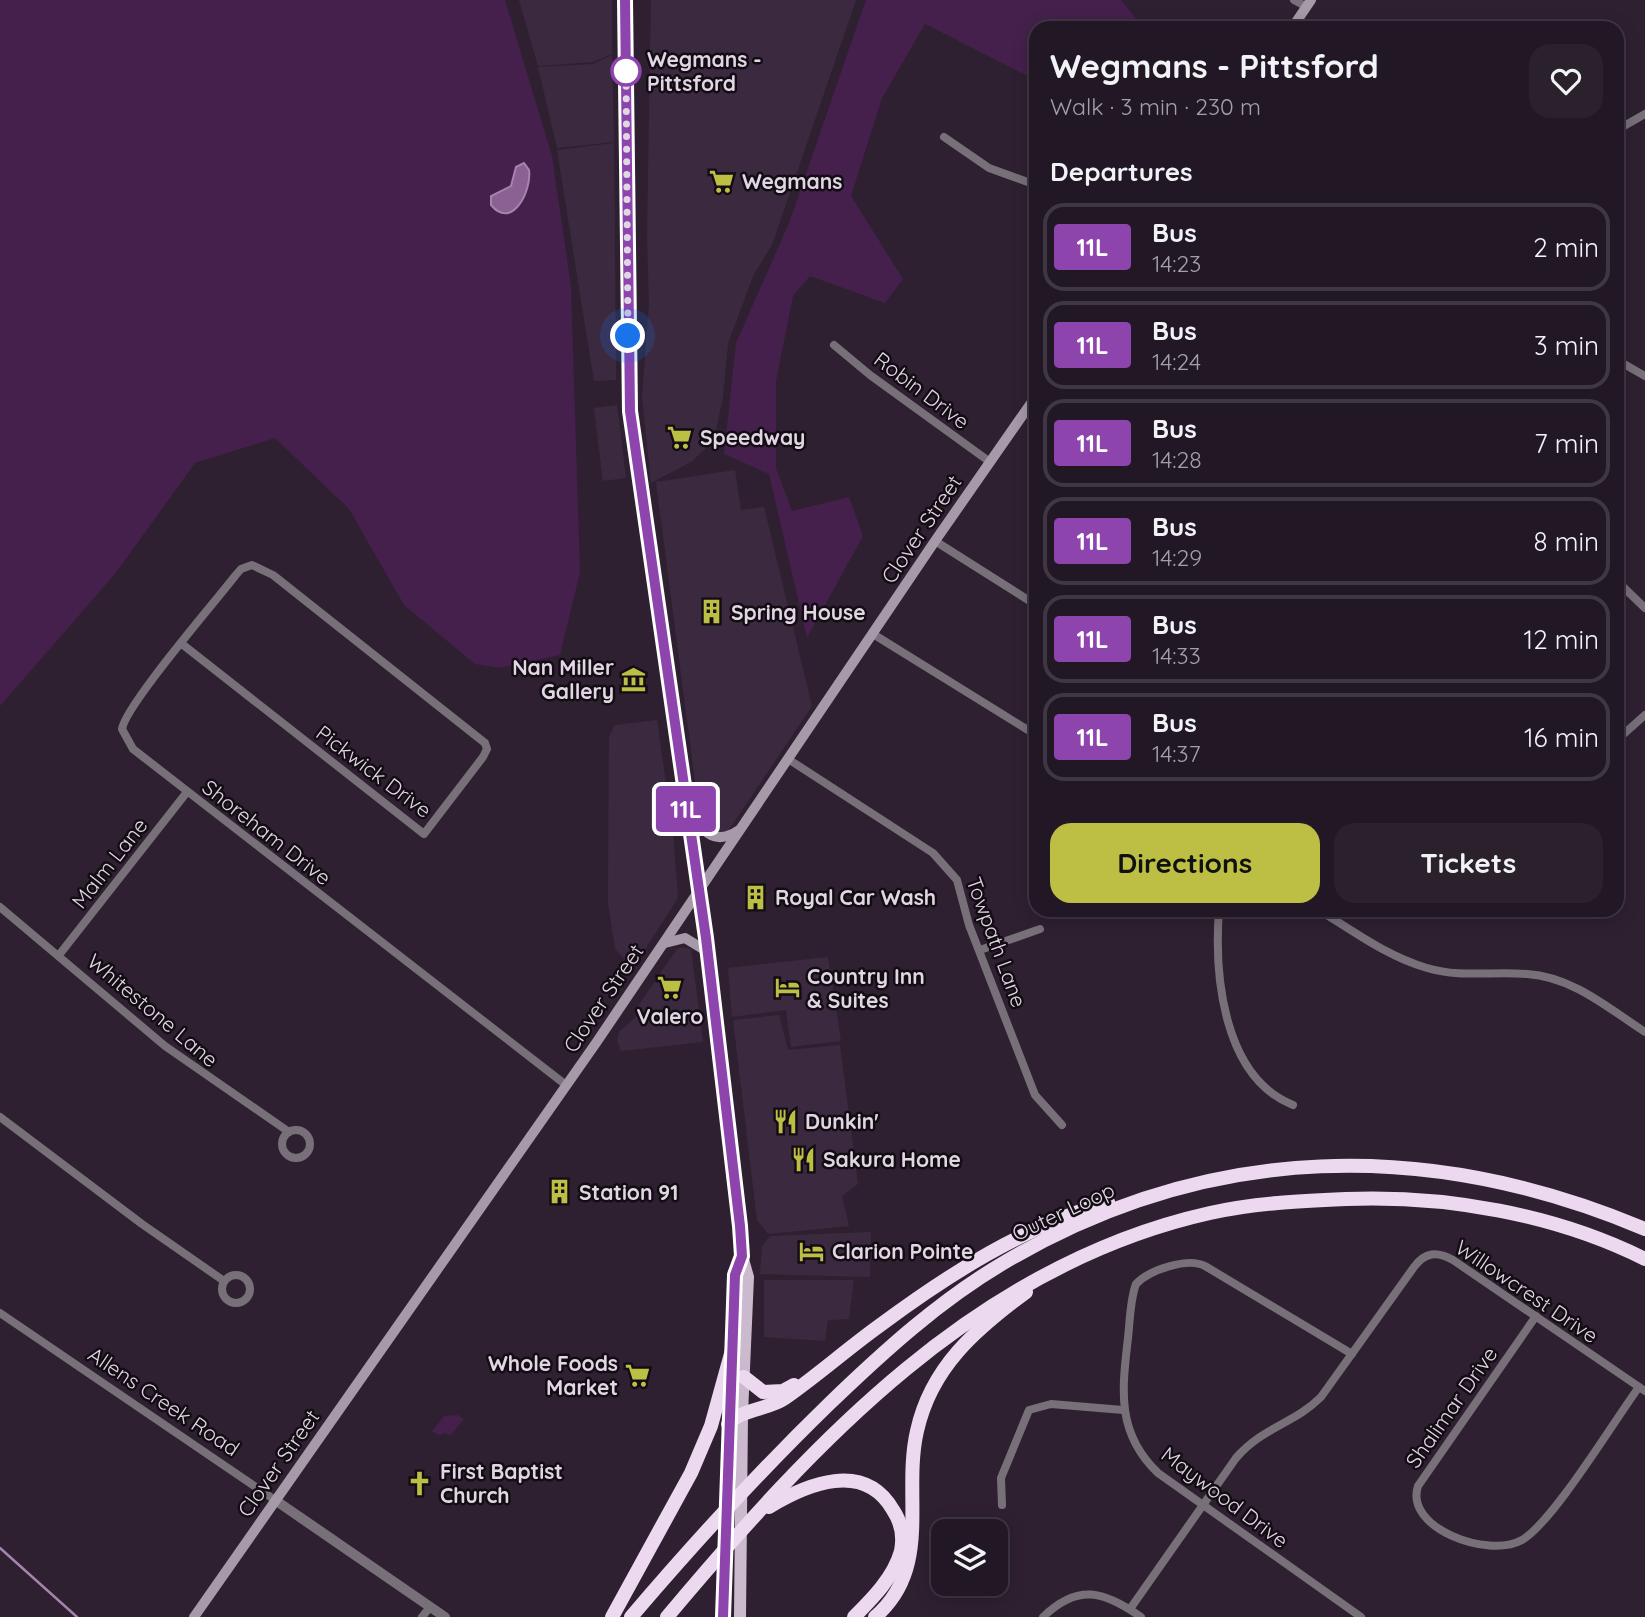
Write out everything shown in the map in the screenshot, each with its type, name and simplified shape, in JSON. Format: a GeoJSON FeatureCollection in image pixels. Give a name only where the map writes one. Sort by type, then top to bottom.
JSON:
{"type":"FeatureCollection","features":[{"type":"Feature","properties":{"kind":"highway","name":"Outer Loop"},"geometry":{"type":"LineString","coordinates":[[631,1617],[702,1533],[767,1464],[862,1372],[929,1315],[1005,1262],[1080,1223],[1137,1199],[1245,1172],[1384,1166],[1433,1169],[1508,1182],[1584,1203],[1645,1229]]}},
{"type":"Feature","properties":{"kind":"highway"},"geometry":{"type":"LineString","coordinates":[[667,1617],[746,1525],[855,1414],[933,1345],[999,1298],[1063,1265],[1121,1241],[1209,1213],[1279,1201],[1392,1197],[1497,1210],[1569,1229],[1645,1259]]}},
{"type":"Feature","properties":{"kind":"highway"},"geometry":{"type":"LineString","coordinates":[[728,1424],[742,1414],[783,1400],[955,1272],[1004,1244],[1065,1216],[1107,1202],[1137,1199]]}},
{"type":"Feature","properties":{"kind":"highway"},"geometry":{"type":"LineString","coordinates":[[875,1617],[896,1593],[908,1568],[914,1540],[914,1446],[922,1413],[937,1377],[949,1359],[974,1332],[1063,1265]]}},
{"type":"Feature","properties":{"kind":"highway"},"geometry":{"type":"LineString","coordinates":[[612,1617],[691,1473],[711,1426],[732,1350]]}},
{"type":"Feature","properties":{"kind":"highway"},"geometry":{"type":"LineString","coordinates":[[744,1377],[763,1392],[783,1391],[818,1373]]}},
{"type":"Feature","properties":{"kind":"highway"},"geometry":{"type":"LineString","coordinates":[[766,1505],[793,1492],[830,1480],[857,1482],[882,1494],[898,1517],[902,1538],[901,1551],[892,1573],[853,1617]]}},
{"type":"Feature","properties":{"kind":"main road"},"geometry":{"type":"LineString","coordinates":[[625,0],[630,411],[708,952],[738,1196],[742,1256],[748,1277],[742,1414],[740,1617]]}},
{"type":"Feature","properties":{"kind":"main road"},"geometry":{"type":"LineString","coordinates":[[1297,21],[1309,3]]}},
{"type":"Feature","properties":{"kind":"main road","name":"Clover Street"},"geometry":{"type":"LineString","coordinates":[[194,1617],[663,945],[934,541],[1029,406]]}},
{"type":"Feature","properties":{"kind":"main road"},"geometry":{"type":"LineString","coordinates":[[685,804],[704,832],[711,837],[725,838],[741,829]]}},
{"type":"Feature","properties":{"kind":"main road"},"geometry":{"type":"LineString","coordinates":[[663,945],[670,940],[685,938],[708,952]]}},
{"type":"Feature","properties":{"kind":"main road"},"geometry":{"type":"LineString","coordinates":[[723,1617],[735,1275],[742,1256]]}},
{"type":"Feature","properties":{"kind":"street"},"geometry":{"type":"LineString","coordinates":[[1294,0],[1309,3]]}},
{"type":"Feature","properties":{"kind":"street"},"geometry":{"type":"LineString","coordinates":[[1624,126],[1645,114]]}},
{"type":"Feature","properties":{"kind":"street"},"geometry":{"type":"LineString","coordinates":[[944,137],[989,168],[1029,182]]}},
{"type":"Feature","properties":{"kind":"street","name":"Robin Drive"},"geometry":{"type":"LineString","coordinates":[[834,345],[870,375],[990,462]]}},
{"type":"Feature","properties":{"kind":"street"},"geometry":{"type":"LineString","coordinates":[[1624,364],[1645,376]]}},
{"type":"Feature","properties":{"kind":"street"},"geometry":{"type":"LineString","coordinates":[[934,541],[1029,601]]}},
{"type":"Feature","properties":{"kind":"street","name":"Pickwick Drive"},"geometry":{"type":"LineString","coordinates":[[182,644],[424,834],[483,757],[487,750],[485,743],[271,574],[252,565]]}},
{"type":"Feature","properties":{"kind":"street","name":"Shoreham Drive"},"geometry":{"type":"LineString","coordinates":[[252,565],[237,573],[130,711],[122,729],[133,749],[566,1085]]}},
{"type":"Feature","properties":{"kind":"street"},"geometry":{"type":"LineString","coordinates":[[1624,588],[1645,608]]}},
{"type":"Feature","properties":{"kind":"street"},"geometry":{"type":"LineString","coordinates":[[873,634],[1029,731]]}},
{"type":"Feature","properties":{"kind":"street"},"geometry":{"type":"LineString","coordinates":[[1624,734],[1645,715]]}},
{"type":"Feature","properties":{"kind":"street","name":"Towpath Lane"},"geometry":{"type":"LineString","coordinates":[[788,759],[942,860],[957,880],[969,925],[1035,1095],[1062,1125]]}},
{"type":"Feature","properties":{"kind":"street","name":"Malm Lane"},"geometry":{"type":"LineString","coordinates":[[59,955],[187,792]]}},
{"type":"Feature","properties":{"kind":"street","name":"Whitestone Lane"},"geometry":{"type":"LineString","coordinates":[[0,907],[165,1046],[289,1132]]}},
{"type":"Feature","properties":{"kind":"street"},"geometry":{"type":"LineString","coordinates":[[1219,917],[1216,960],[1231,1028],[1262,1084],[1278,1098],[1293,1105]]}},
{"type":"Feature","properties":{"kind":"street"},"geometry":{"type":"LineString","coordinates":[[1330,917],[1387,952],[1423,967],[1467,975],[1532,974],[1562,981],[1586,992],[1645,1032]]}},
{"type":"Feature","properties":{"kind":"street"},"geometry":{"type":"LineString","coordinates":[[980,950],[1040,929]]}},
{"type":"Feature","properties":{"kind":"street"},"geometry":{"type":"LineString","coordinates":[[0,1117],[133,1217],[224,1281]]}},
{"type":"Feature","properties":{"kind":"street","name":"Willowcrest Drive"},"geometry":{"type":"LineString","coordinates":[[1130,1609],[1245,1447],[1270,1427],[1316,1402],[1413,1267],[1422,1258],[1433,1253],[1453,1260],[1642,1389]]}},
{"type":"Feature","properties":{"kind":"street","name":"Maywood Drive"},"geometry":{"type":"LineString","coordinates":[[1352,1354],[1205,1266],[1188,1262],[1144,1277],[1136,1284],[1122,1391],[1123,1410],[1131,1438],[1150,1465],[1361,1617]]}},
{"type":"Feature","properties":{"kind":"street","name":"Allens Creek Road"},"geometry":{"type":"LineString","coordinates":[[0,1313],[445,1617]]}},
{"type":"Feature","properties":{"kind":"street","name":"Shalimar Drive"},"geometry":{"type":"LineString","coordinates":[[1536,1316],[1418,1486],[1415,1499],[1424,1516],[1473,1545],[1500,1547],[1525,1538],[1545,1519],[1642,1389]]}},
{"type":"Feature","properties":{"kind":"street"},"geometry":{"type":"LineString","coordinates":[[1002,1505],[1002,1478],[1028,1410],[1051,1404],[1123,1410]]}},
{"type":"Feature","properties":{"kind":"street"},"geometry":{"type":"LineString","coordinates":[[1043,1617],[1062,1601],[1084,1594],[1103,1596],[1141,1617]]}},
{"type":"Feature","properties":{"kind":"street"},"geometry":{"type":"LineString","coordinates":[[422,1617],[430,1607]]}},
{"type":"Feature","properties":{"kind":"shaded area"},"geometry":{"type":"Polygon","coordinates":[[[0,0],[505,0],[552,156],[571,287],[580,572],[560,655],[500,668],[475,664],[404,605],[349,509],[275,438],[195,463],[115,574],[0,706],[0,0]]]}},
{"type":"Feature","properties":{"kind":"shaded area"},"geometry":{"type":"Polygon","coordinates":[[[519,0],[612,0],[612,54],[593,62],[538,66],[519,0]]]}},
{"type":"Feature","properties":{"kind":"shaded area"},"geometry":{"type":"Polygon","coordinates":[[[651,0],[856,0],[772,245],[754,274],[728,343],[723,397],[716,430],[707,432],[717,438],[691,462],[651,483],[642,398],[649,303],[647,237],[651,0]]]}},
{"type":"Feature","properties":{"kind":"shaded area"},"geometry":{"type":"Polygon","coordinates":[[[866,0],[1121,0],[1138,21],[1029,21],[1029,76],[925,24],[882,98],[851,196],[903,279],[885,303],[810,276],[793,296],[776,381],[776,468],[792,511],[849,497],[863,536],[807,638],[769,474],[724,454],[736,343],[789,223],[866,0]]]}},
{"type":"Feature","properties":{"kind":"shaded area"},"geometry":{"type":"Polygon","coordinates":[[[612,55],[614,142],[557,148],[538,67],[593,64],[612,55]]]}},
{"type":"Feature","properties":{"kind":"shaded area"},"geometry":{"type":"Polygon","coordinates":[[[614,143],[616,380],[594,381],[557,150],[614,143]]]}},
{"type":"Feature","properties":{"kind":"shaded area"},"geometry":{"type":"Polygon","coordinates":[[[524,163],[529,170],[529,178],[524,196],[513,210],[507,213],[499,212],[491,205],[491,196],[511,186],[516,167],[524,163]]]}},
{"type":"Feature","properties":{"kind":"shaded area"},"geometry":{"type":"Polygon","coordinates":[[[617,405],[626,478],[603,481],[594,408],[617,405]]]}},
{"type":"Feature","properties":{"kind":"shaded area"},"geometry":{"type":"Polygon","coordinates":[[[735,470],[741,510],[764,507],[812,706],[728,831],[716,835],[700,820],[656,482],[735,470]]]}},
{"type":"Feature","properties":{"kind":"shaded area"},"geometry":{"type":"Polygon","coordinates":[[[657,720],[673,833],[678,898],[633,968],[615,949],[608,902],[609,737],[615,725],[657,720]]]}},
{"type":"Feature","properties":{"kind":"shaded area"},"geometry":{"type":"Polygon","coordinates":[[[677,949],[691,949],[703,1042],[621,1051],[617,1040],[619,1032],[641,1012],[634,1012],[677,949]]]}},
{"type":"Feature","properties":{"kind":"shaded area"},"geometry":{"type":"Polygon","coordinates":[[[828,957],[841,1041],[791,1047],[786,1010],[732,1017],[728,968],[828,957]]]}},
{"type":"Feature","properties":{"kind":"shaded area"},"geometry":{"type":"Polygon","coordinates":[[[779,1015],[788,1050],[840,1045],[858,1184],[842,1196],[849,1226],[768,1234],[757,1220],[733,1020],[779,1015]]]}},
{"type":"Feature","properties":{"kind":"shaded area"},"geometry":{"type":"Polygon","coordinates":[[[871,1232],[870,1277],[760,1274],[762,1246],[770,1236],[871,1232]]]}},
{"type":"Feature","properties":{"kind":"shaded area"},"geometry":{"type":"Polygon","coordinates":[[[764,1280],[854,1280],[849,1319],[828,1320],[825,1341],[764,1337],[764,1280]]]}},
{"type":"Feature","properties":{"kind":"shaded area"},"geometry":{"type":"Polygon","coordinates":[[[458,1415],[464,1419],[451,1435],[439,1435],[432,1431],[444,1416],[458,1415]]]}},
{"type":"Feature","properties":{"kind":"waterway"},"geometry":{"type":"LineString","coordinates":[[0,1548],[77,1617]]}},
{"type":"Feature","properties":{"kind":"bus line","name":"11L"},"geometry":{"type":"LineString","coordinates":[[625,0],[630,411],[717,1020],[737,1188],[742,1256],[735,1275],[723,1617]]}},
{"type":"Feature","properties":{"kind":"place","name":"Wegmans - Pittsford"},"geometry":{"type":"Point","coordinates":[626,71]}},
{"type":"Feature","properties":{"kind":"place","name":"Wegmans"},"geometry":{"type":"Point","coordinates":[722,181]}},
{"type":"Feature","properties":{"kind":"place","name":"Speedway"},"geometry":{"type":"Point","coordinates":[680,437]}},
{"type":"Feature","properties":{"kind":"place","name":"Spring House"},"geometry":{"type":"Point","coordinates":[711,612]}},
{"type":"Feature","properties":{"kind":"place","name":"Nan Miller Gallery"},"geometry":{"type":"Point","coordinates":[634,679]}},
{"type":"Feature","properties":{"kind":"place","name":"Royal Car Wash"},"geometry":{"type":"Point","coordinates":[755,897]}},
{"type":"Feature","properties":{"kind":"place","name":"Valero"},"geometry":{"type":"Point","coordinates":[670,987]}},
{"type":"Feature","properties":{"kind":"place","name":"Country Inn & Suites"},"geometry":{"type":"Point","coordinates":[787,988]}},
{"type":"Feature","properties":{"kind":"place","name":"Dunkin'"},"geometry":{"type":"Point","coordinates":[785,1121]}},
{"type":"Feature","properties":{"kind":"place","name":"Sakura Home"},"geometry":{"type":"Point","coordinates":[803,1159]}},
{"type":"Feature","properties":{"kind":"place","name":"Station 91"},"geometry":{"type":"Point","coordinates":[559,1192]}},
{"type":"Feature","properties":{"kind":"place","name":"Clarion Pointe"},"geometry":{"type":"Point","coordinates":[812,1251]}},
{"type":"Feature","properties":{"kind":"place","name":"Whole Foods Market"},"geometry":{"type":"Point","coordinates":[638,1375]}},
{"type":"Feature","properties":{"kind":"place","name":"First Baptist Church"},"geometry":{"type":"Point","coordinates":[420,1483]}},
{"type":"Feature","properties":{"kind":"route"},"geometry":{"type":"LineString","coordinates":[[626,71],[626,66],[628,336]]}}]}
